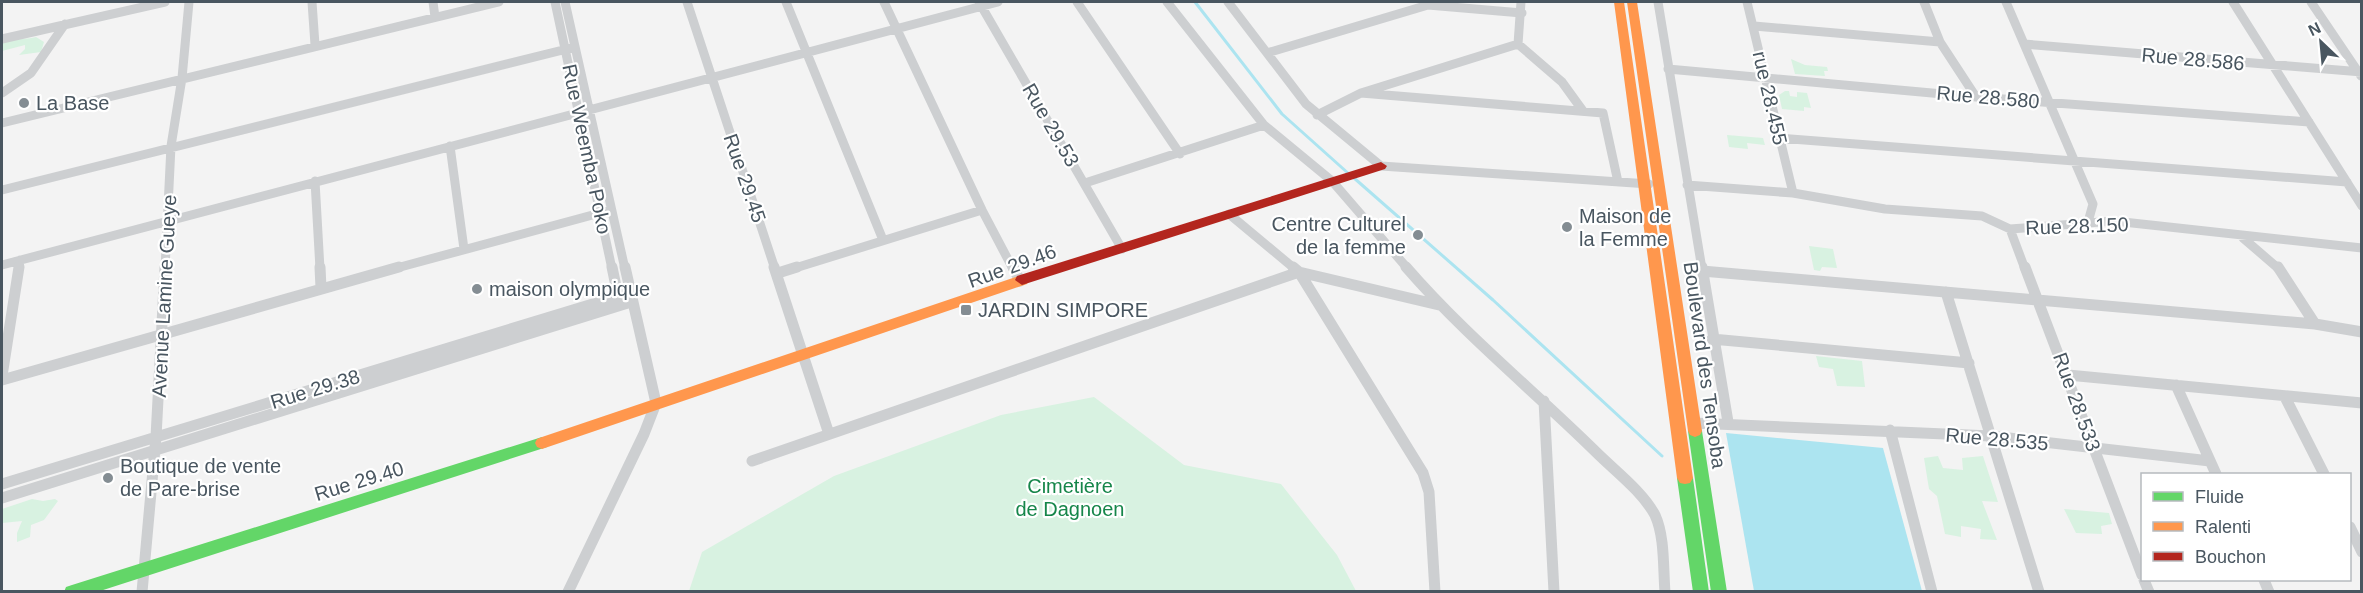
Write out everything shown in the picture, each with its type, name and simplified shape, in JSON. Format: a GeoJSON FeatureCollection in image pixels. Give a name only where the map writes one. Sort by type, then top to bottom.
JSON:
{"type":"FeatureCollection","features":[{"type":"Feature","properties":{"kind":"main road","name":"Boulevard des Tensoba"},"geometry":{"type":"LineString","coordinates":[[1619,2],[1693,423],[1719,591]]}},
{"type":"Feature","properties":{"kind":"main road","name":"Boulevard des Tensoba"},"geometry":{"type":"LineString","coordinates":[[1632,2],[1701,591]]}},
{"type":"Feature","properties":{"kind":"main road","name":"Rue 29.46"},"geometry":{"type":"LineString","coordinates":[[656,403],[964,303],[1020,281],[1381,165]]}},
{"type":"Feature","properties":{"kind":"main road","name":"Rue 29.40"},"geometry":{"type":"LineString","coordinates":[[72,591],[503,457],[656,403]]}},
{"type":"Feature","properties":{"kind":"street"},"geometry":{"type":"LineString","coordinates":[[2,39],[165,2]]}},
{"type":"Feature","properties":{"kind":"street","name":"Avenue Lamine Gueye"},"geometry":{"type":"LineString","coordinates":[[142,591],[156,437],[169,220],[171,146],[182,78],[189,2]]}},
{"type":"Feature","properties":{"kind":"street"},"geometry":{"type":"LineString","coordinates":[[312,2],[315,45]]}},
{"type":"Feature","properties":{"kind":"street"},"geometry":{"type":"LineString","coordinates":[[433,2],[435,16]]}},
{"type":"Feature","properties":{"kind":"street"},"geometry":{"type":"LineString","coordinates":[[2,123],[315,45],[500,2]]}},
{"type":"Feature","properties":{"kind":"street","name":"Rue Weemba Poko"},"geometry":{"type":"LineString","coordinates":[[555,2],[570,48],[626,297],[656,403]]}},
{"type":"Feature","properties":{"kind":"street","name":"Rue Weemba Poko"},"geometry":{"type":"LineString","coordinates":[[565,2],[570,48]]}},
{"type":"Feature","properties":{"kind":"street","name":"Rue 29.45"},"geometry":{"type":"LineString","coordinates":[[687,2],[778,273],[829,434]]}},
{"type":"Feature","properties":{"kind":"street"},"geometry":{"type":"LineString","coordinates":[[786,2],[883,240]]}},
{"type":"Feature","properties":{"kind":"street"},"geometry":{"type":"LineString","coordinates":[[884,2],[982,210],[1020,281]]}},
{"type":"Feature","properties":{"kind":"street"},"geometry":{"type":"LineString","coordinates":[[2,265],[315,181],[584,113],[897,29],[980,4],[998,2]]}},
{"type":"Feature","properties":{"kind":"street"},"geometry":{"type":"LineString","coordinates":[[1077,2],[1180,154]]}},
{"type":"Feature","properties":{"kind":"street"},"geometry":{"type":"LineString","coordinates":[[1167,2],[1264,125],[1332,181],[1439,305],[1544,400],[1640,496],[1654,514],[1659,527],[1665,591]]}},
{"type":"Feature","properties":{"kind":"street"},"geometry":{"type":"LineString","coordinates":[[1228,2],[1317,115],[1381,165],[1652,185]]}},
{"type":"Feature","properties":{"kind":"street"},"geometry":{"type":"LineString","coordinates":[[1518,44],[1521,2]]}},
{"type":"Feature","properties":{"kind":"street"},"geometry":{"type":"LineString","coordinates":[[1658,2],[1712,339],[1728,422]]}},
{"type":"Feature","properties":{"kind":"street","name":"rue 28.455"},"geometry":{"type":"LineString","coordinates":[[1747,2],[1793,194]]}},
{"type":"Feature","properties":{"kind":"street"},"geometry":{"type":"LineString","coordinates":[[1924,2],[1940,42],[1976,97]]}},
{"type":"Feature","properties":{"kind":"street"},"geometry":{"type":"LineString","coordinates":[[2006,2],[2093,204],[2088,222]]}},
{"type":"Feature","properties":{"kind":"street"},"geometry":{"type":"LineString","coordinates":[[2233,2],[2361,206]]}},
{"type":"Feature","properties":{"kind":"street"},"geometry":{"type":"LineString","coordinates":[[2311,2],[2361,74]]}},
{"type":"Feature","properties":{"kind":"street"},"geometry":{"type":"LineString","coordinates":[[1267,53],[1428,3],[1522,13]]}},
{"type":"Feature","properties":{"kind":"street","name":"Rue 29.53"},"geometry":{"type":"LineString","coordinates":[[980,4],[1122,249]]}},
{"type":"Feature","properties":{"kind":"street"},"geometry":{"type":"LineString","coordinates":[[2,93],[21,84],[33,74],[65,24]]}},
{"type":"Feature","properties":{"kind":"street"},"geometry":{"type":"LineString","coordinates":[[1754,26],[1940,42]]}},
{"type":"Feature","properties":{"kind":"street"},"geometry":{"type":"LineString","coordinates":[[1317,115],[1361,93],[1518,44]]}},
{"type":"Feature","properties":{"kind":"street"},"geometry":{"type":"LineString","coordinates":[[1518,44],[1562,82],[1583,111]]}},
{"type":"Feature","properties":{"kind":"street","name":"Rue 28.586"},"geometry":{"type":"LineString","coordinates":[[2024,44],[2361,74]]}},
{"type":"Feature","properties":{"kind":"street"},"geometry":{"type":"LineString","coordinates":[[2,190],[570,48]]}},
{"type":"Feature","properties":{"kind":"street","name":"Rue 28.580"},"geometry":{"type":"LineString","coordinates":[[1668,69],[1976,97],[2309,122]]}},
{"type":"Feature","properties":{"kind":"street"},"geometry":{"type":"LineString","coordinates":[[1361,93],[1604,114],[1618,182]]}},
{"type":"Feature","properties":{"kind":"street"},"geometry":{"type":"LineString","coordinates":[[1085,183],[1264,125]]}},
{"type":"Feature","properties":{"kind":"street"},"geometry":{"type":"LineString","coordinates":[[1779,138],[2347,182]]}},
{"type":"Feature","properties":{"kind":"street"},"geometry":{"type":"LineString","coordinates":[[450,146],[464,249]]}},
{"type":"Feature","properties":{"kind":"street"},"geometry":{"type":"LineString","coordinates":[[315,181],[321,288]]}},
{"type":"Feature","properties":{"kind":"street","name":"Rue 28.150"},"geometry":{"type":"LineString","coordinates":[[1687,185],[1793,194],[1885,209],[1982,216],[2010,229],[2114,221],[2241,237],[2361,248]]}},
{"type":"Feature","properties":{"kind":"street"},"geometry":{"type":"LineString","coordinates":[[778,273],[982,210]]}},
{"type":"Feature","properties":{"kind":"street"},"geometry":{"type":"LineString","coordinates":[[20,260],[2,378],[606,211]]}},
{"type":"Feature","properties":{"kind":"street"},"geometry":{"type":"LineString","coordinates":[[1229,214],[1299,272],[1423,473],[1428,492],[1435,591]]}},
{"type":"Feature","properties":{"kind":"street","name":"Rue 28.533"},"geometry":{"type":"LineString","coordinates":[[2010,229],[2068,375],[2141,572]]}},
{"type":"Feature","properties":{"kind":"street"},"geometry":{"type":"LineString","coordinates":[[2241,237],[2277,266],[2315,324]]}},
{"type":"Feature","properties":{"kind":"street"},"geometry":{"type":"LineString","coordinates":[[1702,271],[2315,324],[2361,332]]}},
{"type":"Feature","properties":{"kind":"street"},"geometry":{"type":"LineString","coordinates":[[752,461],[1299,272],[1439,305]]}},
{"type":"Feature","properties":{"kind":"street"},"geometry":{"type":"LineString","coordinates":[[1946,292],[2039,591]]}},
{"type":"Feature","properties":{"kind":"street"},"geometry":{"type":"LineString","coordinates":[[2,498],[626,297]]}},
{"type":"Feature","properties":{"kind":"street","name":"Rue 29.38"},"geometry":{"type":"LineString","coordinates":[[2,484],[626,297]]}},
{"type":"Feature","properties":{"kind":"street"},"geometry":{"type":"LineString","coordinates":[[1712,339],[1969,363]]}},
{"type":"Feature","properties":{"kind":"street"},"geometry":{"type":"LineString","coordinates":[[2068,375],[2361,403]]}},
{"type":"Feature","properties":{"kind":"street"},"geometry":{"type":"LineString","coordinates":[[2176,385],[2216,473]]}},
{"type":"Feature","properties":{"kind":"street"},"geometry":{"type":"LineString","coordinates":[[2285,396],[2324,473]]}},
{"type":"Feature","properties":{"kind":"street"},"geometry":{"type":"LineString","coordinates":[[1544,400],[1554,591]]}},
{"type":"Feature","properties":{"kind":"street"},"geometry":{"type":"LineString","coordinates":[[568,591],[639,444],[656,403]]}},
{"type":"Feature","properties":{"kind":"street","name":"Rue 28.535"},"geometry":{"type":"LineString","coordinates":[[1693,423],[1728,422],[1991,436],[2210,461]]}},
{"type":"Feature","properties":{"kind":"street"},"geometry":{"type":"LineString","coordinates":[[1890,430],[1932,591]]}},
{"type":"Feature","properties":{"kind":"street"},"geometry":{"type":"LineString","coordinates":[[2351,531],[2361,552]]}},
{"type":"Feature","properties":{"kind":"green space"},"geometry":{"type":"Polygon","coordinates":[[[36,37],[44,42],[41,52],[19,55],[25,49],[25,45],[2,51],[2,41],[36,37]]]}},
{"type":"Feature","properties":{"kind":"green space"},"geometry":{"type":"Polygon","coordinates":[[[1791,59],[1805,65],[1827,67],[1828,71],[1824,71],[1825,76],[1795,74],[1791,59]]]}},
{"type":"Feature","properties":{"kind":"green space"},"geometry":{"type":"Polygon","coordinates":[[[1789,91],[1790,96],[1797,97],[1797,92],[1807,93],[1811,108],[1804,107],[1804,111],[1782,109],[1779,95],[1789,91]]]}},
{"type":"Feature","properties":{"kind":"green space"},"geometry":{"type":"Polygon","coordinates":[[[1727,135],[1763,138],[1765,145],[1747,143],[1748,149],[1729,147],[1727,135]]]}},
{"type":"Feature","properties":{"kind":"green space"},"geometry":{"type":"Polygon","coordinates":[[[1809,246],[1833,249],[1837,268],[1822,267],[1820,271],[1814,270],[1809,246]]]}},
{"type":"Feature","properties":{"kind":"green space"},"geometry":{"type":"Polygon","coordinates":[[[1816,356],[1862,361],[1865,387],[1837,386],[1833,369],[1819,367],[1816,356]]]}},
{"type":"Feature","properties":{"kind":"green space","name":"Cimetière de Dagnoen"},"geometry":{"type":"Polygon","coordinates":[[[1094,397],[1184,465],[1281,484],[1337,555],[1356,591],[689,591],[702,552],[834,476],[1001,415],[1094,397]]]}},
{"type":"Feature","properties":{"kind":"green space"},"geometry":{"type":"Polygon","coordinates":[[[1938,456],[1943,468],[1963,470],[1962,458],[1983,456],[1998,502],[1982,501],[1997,540],[1980,539],[1981,529],[1961,526],[1961,537],[1945,534],[1937,496],[1929,489],[1924,458],[1938,456]]]}},
{"type":"Feature","properties":{"kind":"green space"},"geometry":{"type":"Polygon","coordinates":[[[32,499],[58,501],[44,520],[31,525],[30,537],[17,542],[17,533],[22,521],[2,523],[2,509],[32,499]]]}},
{"type":"Feature","properties":{"kind":"green space"},"geometry":{"type":"Polygon","coordinates":[[[2064,509],[2109,513],[2112,524],[2101,526],[2102,534],[2076,533],[2064,509]]]}},
{"type":"Feature","properties":{"kind":"water"},"geometry":{"type":"Polygon","coordinates":[[[1726,433],[1883,448],[1922,591],[1754,591],[1726,433]]]}},
{"type":"Feature","properties":{"kind":"waterway"},"geometry":{"type":"LineString","coordinates":[[1195,2],[1282,114],[1349,174]]}},
{"type":"Feature","properties":{"kind":"waterway"},"geometry":{"type":"LineString","coordinates":[[1354,178],[1493,300],[1662,456]]}},
{"type":"Feature","properties":{"kind":"traffic: fast"},"geometry":{"type":"LineString","coordinates":[[1695,431],[1719,592]]}},
{"type":"Feature","properties":{"kind":"traffic: fast"},"geometry":{"type":"LineString","coordinates":[[72,592],[542,443]]}},
{"type":"Feature","properties":{"kind":"traffic: fast"},"geometry":{"type":"LineString","coordinates":[[1685,478],[1701,592]]}},
{"type":"Feature","properties":{"kind":"traffic: slow"},"geometry":{"type":"LineString","coordinates":[[1619,2],[1685,478]]}},
{"type":"Feature","properties":{"kind":"traffic: slow"},"geometry":{"type":"LineString","coordinates":[[1632,2],[1695,431]]}},
{"type":"Feature","properties":{"kind":"traffic: slow"},"geometry":{"type":"LineString","coordinates":[[542,443],[1022,280]]}},
{"type":"Feature","properties":{"kind":"traffic: jam"},"geometry":{"type":"LineString","coordinates":[[1022,280],[1381,166]]}},
{"type":"Feature","properties":{"kind":"place","name":"La Base"},"geometry":{"type":"Point","coordinates":[24,103]}},
{"type":"Feature","properties":{"kind":"place","name":"Maison de la Femme"},"geometry":{"type":"Point","coordinates":[1567,227]}},
{"type":"Feature","properties":{"kind":"place","name":"Centre Culturel de la femme"},"geometry":{"type":"Point","coordinates":[1418,235]}},
{"type":"Feature","properties":{"kind":"place","name":"maison olympique"},"geometry":{"type":"Point","coordinates":[477,289]}},
{"type":"Feature","properties":{"kind":"place","name":"JARDIN SIMPORE"},"geometry":{"type":"Point","coordinates":[966,310]}},
{"type":"Feature","properties":{"kind":"place","name":"Boutique de vente de Pare-brise"},"geometry":{"type":"Point","coordinates":[108,478]}}]}
